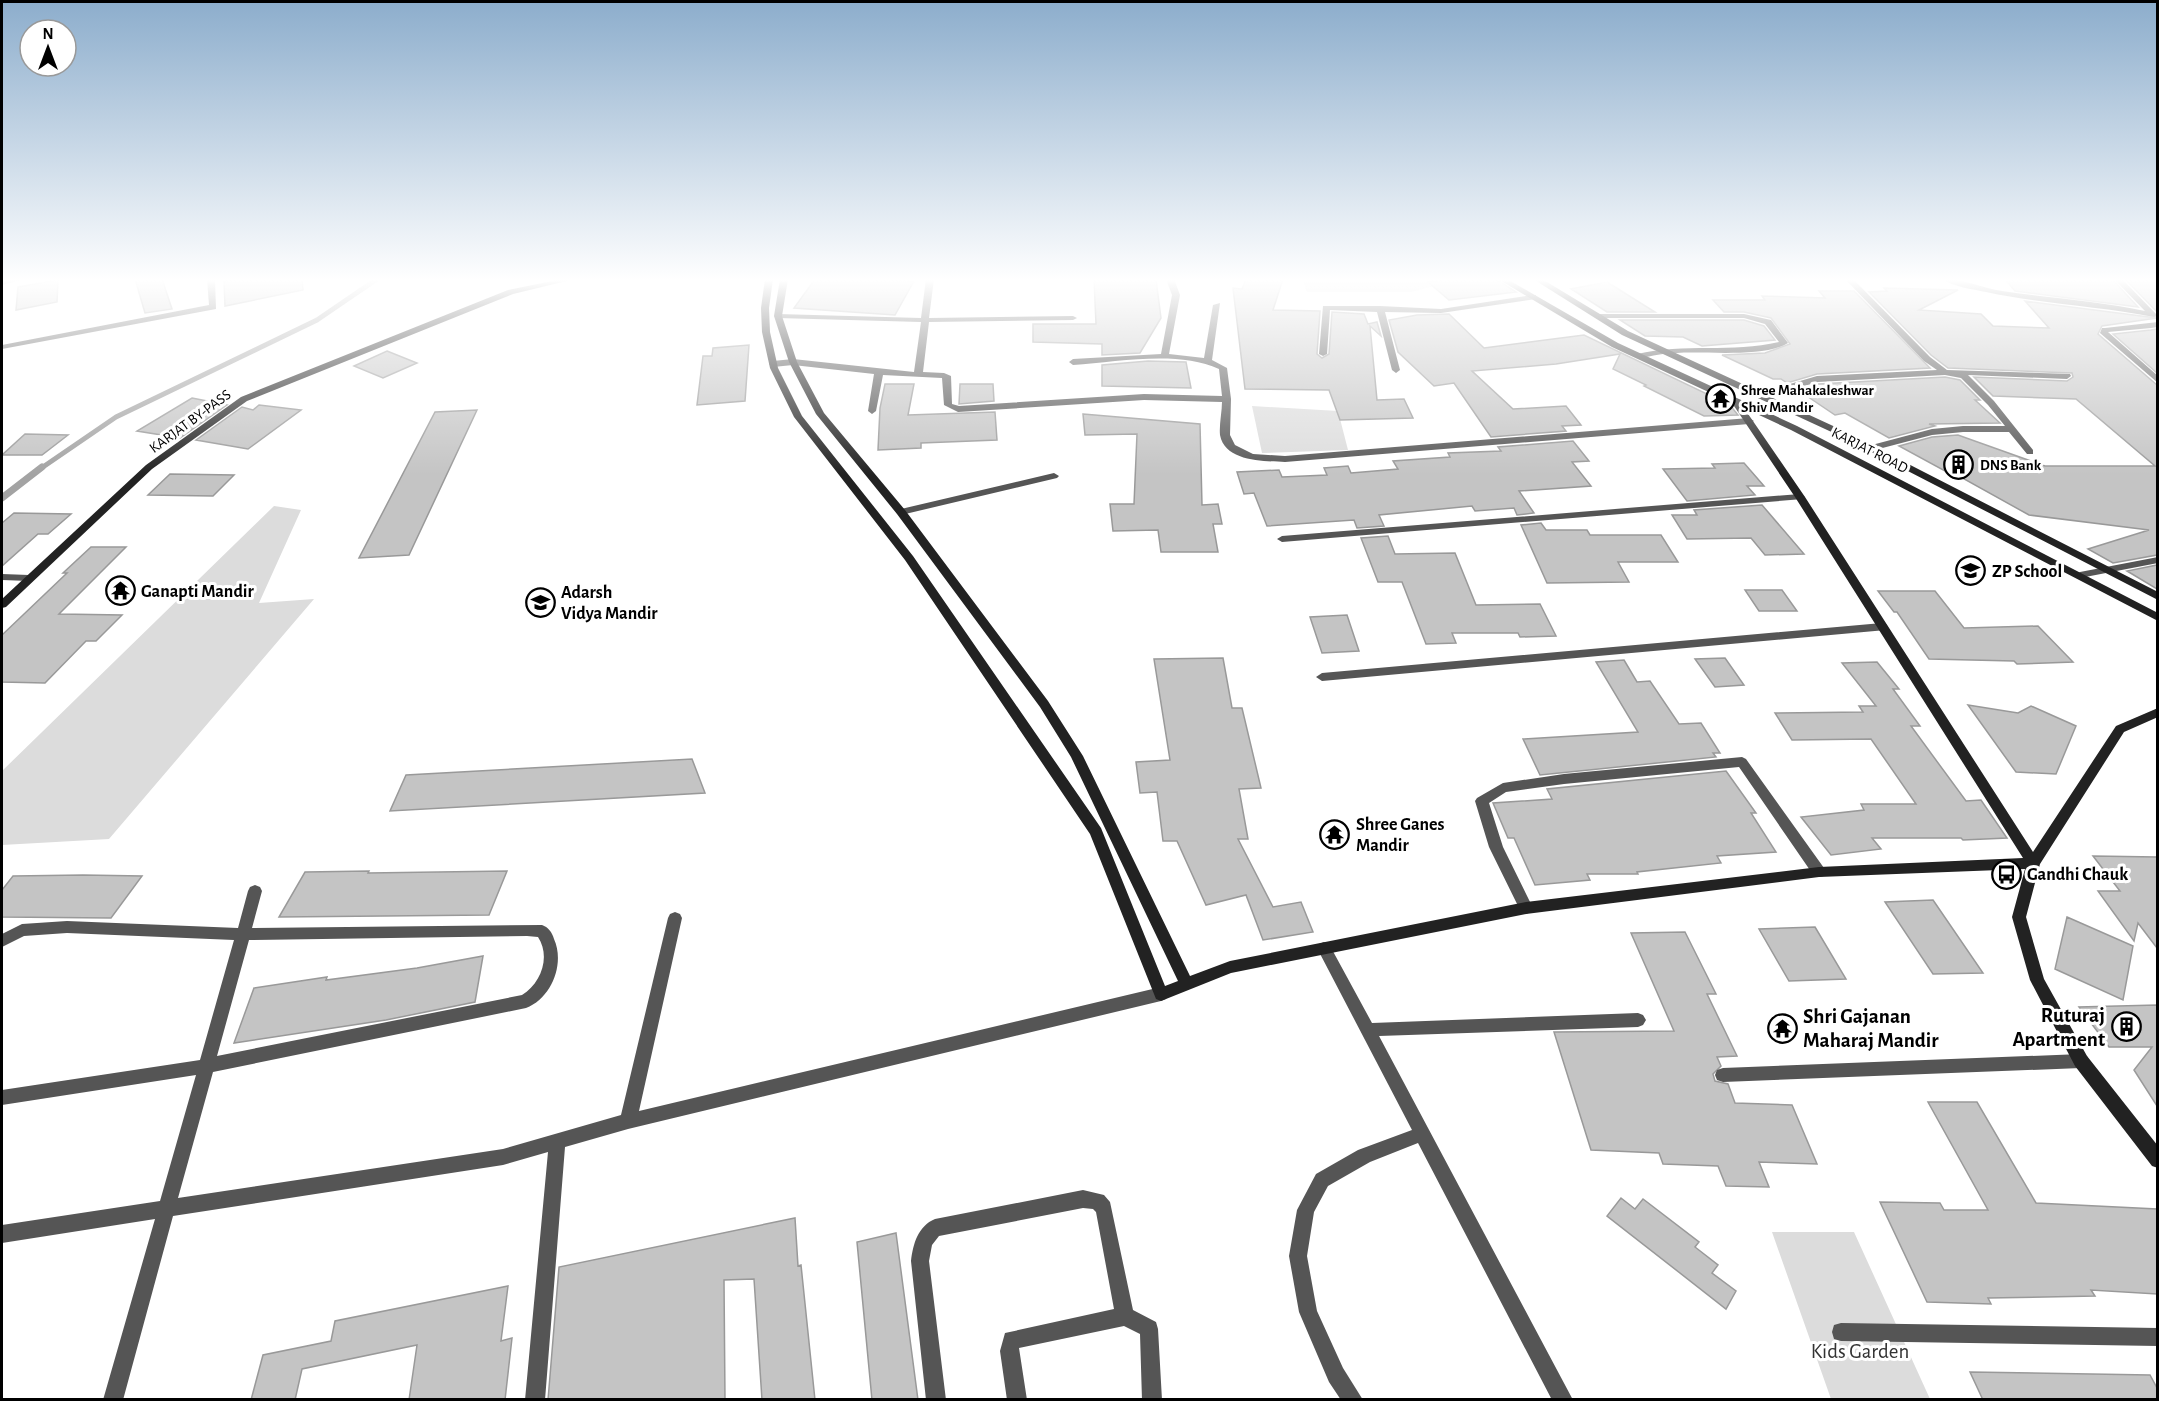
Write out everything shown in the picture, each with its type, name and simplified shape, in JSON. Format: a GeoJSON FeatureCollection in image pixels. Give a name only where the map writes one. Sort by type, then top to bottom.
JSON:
{"type":"FeatureCollection","features":[{"type":"Feature","properties":{"kind":"street","name":"KARJAT BY-PASS"},"geometry":{"type":"LineString","coordinates":[[2,605],[149,467],[244,399],[380,344]]}},
{"type":"Feature","properties":{"kind":"street"},"geometry":{"type":"LineString","coordinates":[[769,344],[773,364],[798,417],[909,558],[1096,832],[1161,994]]}},
{"type":"Feature","properties":{"kind":"street"},"geometry":{"type":"LineString","coordinates":[[788,344],[794,362],[820,414],[901,512],[1038,695],[1077,756],[1187,985]]}},
{"type":"Feature","properties":{"kind":"street"},"geometry":{"type":"LineString","coordinates":[[918,375],[921,344]]}},
{"type":"Feature","properties":{"kind":"street"},"geometry":{"type":"LineString","coordinates":[[1165,356],[1167,344]]}},
{"type":"Feature","properties":{"kind":"street"},"geometry":{"type":"LineString","coordinates":[[1208,361],[1211,344]]}},
{"type":"Feature","properties":{"kind":"street"},"geometry":{"type":"LineString","coordinates":[[1323,354],[1324,344]]}},
{"type":"Feature","properties":{"kind":"street"},"geometry":{"type":"LineString","coordinates":[[1389,344],[1396,370]]}},
{"type":"Feature","properties":{"kind":"street","name":"KARJAT ROAD"},"geometry":{"type":"LineString","coordinates":[[1619,344],[1794,428],[2080,575],[2157,618]]}},
{"type":"Feature","properties":{"kind":"street","name":"KARJAT ROAD"},"geometry":{"type":"LineString","coordinates":[[1649,344],[1871,448],[2157,597]]}},
{"type":"Feature","properties":{"kind":"street"},"geometry":{"type":"LineString","coordinates":[[1640,356],[1659,350],[1758,348],[1777,344]]}},
{"type":"Feature","properties":{"kind":"street"},"geometry":{"type":"LineString","coordinates":[[1913,344],[1927,359],[1945,372],[1964,376],[2035,376]]}},
{"type":"Feature","properties":{"kind":"street"},"geometry":{"type":"LineString","coordinates":[[2117,344],[2157,381]]}},
{"type":"Feature","properties":{"kind":"street"},"geometry":{"type":"LineString","coordinates":[[1073,362],[1165,356],[1208,361],[1223,368],[1227,399],[1225,435],[1231,447],[1251,457],[1285,459],[1749,421]]}},
{"type":"Feature","properties":{"kind":"street"},"geometry":{"type":"LineString","coordinates":[[773,364],[794,362],[946,377],[948,405],[958,409],[1133,398],[1227,399]]}},
{"type":"Feature","properties":{"kind":"street"},"geometry":{"type":"LineString","coordinates":[[872,411],[879,372]]}},
{"type":"Feature","properties":{"kind":"street"},"geometry":{"type":"LineString","coordinates":[[2033,863],[1800,497],[1733,400],[1759,396],[1817,379],[1945,372],[2067,376]]}},
{"type":"Feature","properties":{"kind":"street"},"geometry":{"type":"LineString","coordinates":[[1964,376],[1991,403],[2030,452]]}},
{"type":"Feature","properties":{"kind":"street"},"geometry":{"type":"LineString","coordinates":[[1871,448],[1932,432],[1963,429],[2012,429]]}},
{"type":"Feature","properties":{"kind":"street"},"geometry":{"type":"LineString","coordinates":[[901,512],[1054,476]]}},
{"type":"Feature","properties":{"kind":"street"},"geometry":{"type":"LineString","coordinates":[[1282,539],[1800,497]]}},
{"type":"Feature","properties":{"kind":"street"},"geometry":{"type":"LineString","coordinates":[[2080,575],[2157,560]]}},
{"type":"Feature","properties":{"kind":"street"},"geometry":{"type":"LineString","coordinates":[[2,577],[29,578]]}},
{"type":"Feature","properties":{"kind":"street"},"geometry":{"type":"LineString","coordinates":[[1322,677],[1882,627]]}},
{"type":"Feature","properties":{"kind":"street"},"geometry":{"type":"LineString","coordinates":[[2157,712],[2120,729],[2033,863],[2019,917],[2037,980],[2081,1061],[2157,1160]]}},
{"type":"Feature","properties":{"kind":"street"},"geometry":{"type":"LineString","coordinates":[[1526,908],[1496,847],[1482,801],[1503,788],[1564,779],[1742,762],[1819,872]]}},
{"type":"Feature","properties":{"kind":"street"},"geometry":{"type":"LineString","coordinates":[[2,1234],[503,1157],[628,1121],[1161,994],[1230,967],[1526,908],[1819,872],[2033,863]]}},
{"type":"Feature","properties":{"kind":"street"},"geometry":{"type":"LineString","coordinates":[[112,1400],[255,891]]}},
{"type":"Feature","properties":{"kind":"street"},"geometry":{"type":"LineString","coordinates":[[628,1121],[675,918]]}},
{"type":"Feature","properties":{"kind":"street"},"geometry":{"type":"LineString","coordinates":[[2,941],[22,930],[68,927],[243,934],[527,930],[542,931],[550,940],[551,954],[543,989],[537,996],[526,1001],[205,1066],[2,1097]]}},
{"type":"Feature","properties":{"kind":"street"},"geometry":{"type":"LineString","coordinates":[[1324,948],[1563,1400]]}},
{"type":"Feature","properties":{"kind":"street"},"geometry":{"type":"LineString","coordinates":[[1368,1030],[1638,1020]]}},
{"type":"Feature","properties":{"kind":"street"},"geometry":{"type":"LineString","coordinates":[[1723,1075],[2081,1061]]}},
{"type":"Feature","properties":{"kind":"street"},"geometry":{"type":"LineString","coordinates":[[1353,1400],[1336,1375],[1308,1312],[1298,1256],[1306,1210],[1322,1180],[1364,1156],[1422,1134]]}},
{"type":"Feature","properties":{"kind":"street"},"geometry":{"type":"LineString","coordinates":[[535,1400],[556,1142]]}},
{"type":"Feature","properties":{"kind":"street"},"geometry":{"type":"LineString","coordinates":[[936,1400],[920,1261],[922,1242],[935,1228],[1083,1199],[1098,1201],[1104,1208],[1125,1316]]}},
{"type":"Feature","properties":{"kind":"street"},"geometry":{"type":"LineString","coordinates":[[1017,1400],[1009,1351],[1012,1340],[1125,1316],[1149,1329],[1152,1400]]}},
{"type":"Feature","properties":{"kind":"street"},"geometry":{"type":"LineString","coordinates":[[1841,1332],[2157,1337]]}},
{"type":"Feature","properties":{"kind":"green space"},"geometry":{"type":"Polygon","coordinates":[[[1252,406],[1338,411],[1348,450],[1262,453],[1252,406]]]}},
{"type":"Feature","properties":{"kind":"green space"},"geometry":{"type":"Polygon","coordinates":[[[274,506],[301,510],[259,603],[314,599],[109,839],[2,845],[2,771],[274,506]]]}},
{"type":"Feature","properties":{"kind":"green space","name":"Kids Garden"},"geometry":{"type":"Polygon","coordinates":[[[1772,1232],[1854,1232],[1930,1399],[1831,1399],[1772,1232]]]}},
{"type":"Feature","properties":{"kind":"building"},"geometry":{"type":"Polygon","coordinates":[[[1102,344],[1145,344],[1140,353],[1102,355],[1102,344]]]}},
{"type":"Feature","properties":{"kind":"building"},"geometry":{"type":"Polygon","coordinates":[[[1240,344],[1318,344],[1317,354],[1322,358],[1329,354],[1330,344],[1372,344],[1377,400],[1404,399],[1413,418],[1340,420],[1329,390],[1245,389],[1240,344]]]}},
{"type":"Feature","properties":{"kind":"building"},"geometry":{"type":"Polygon","coordinates":[[[1396,344],[1480,344],[1484,348],[1512,344],[1604,344],[1730,405],[1738,415],[1704,416],[1644,386],[1646,385],[1613,369],[1620,354],[1556,364],[1472,371],[1513,409],[1566,406],[1581,425],[1562,426],[1566,431],[1491,437],[1454,383],[1434,386],[1398,352],[1396,344]]]}},
{"type":"Feature","properties":{"kind":"building"},"geometry":{"type":"Polygon","coordinates":[[[1789,344],[1907,344],[1930,368],[1817,374],[1787,383],[1781,379],[1773,379],[1722,355],[1765,353],[1789,344]]]}},
{"type":"Feature","properties":{"kind":"building"},"geometry":{"type":"Polygon","coordinates":[[[1921,344],[2110,344],[2157,385],[2157,555],[2113,563],[2088,549],[2149,530],[2029,515],[1899,446],[1932,437],[1958,435],[2045,466],[2155,466],[2076,399],[1993,396],[1974,377],[2067,381],[2073,377],[2072,373],[1948,368],[1921,344]]]}},
{"type":"Feature","properties":{"kind":"building"},"geometry":{"type":"Polygon","coordinates":[[[2125,344],[2157,344],[2157,373],[2125,344]]]}},
{"type":"Feature","properties":{"kind":"building"},"geometry":{"type":"Polygon","coordinates":[[[749,345],[745,401],[697,405],[703,356],[712,356],[713,348],[749,345]]]}},
{"type":"Feature","properties":{"kind":"building"},"geometry":{"type":"Polygon","coordinates":[[[387,351],[417,363],[383,378],[354,366],[387,351]]]}},
{"type":"Feature","properties":{"kind":"building"},"geometry":{"type":"Polygon","coordinates":[[[1148,361],[1186,362],[1191,388],[1102,386],[1102,365],[1148,361]]]}},
{"type":"Feature","properties":{"kind":"building"},"geometry":{"type":"Polygon","coordinates":[[[1945,377],[1960,380],[1980,400],[1975,400],[2000,423],[1929,424],[1935,426],[1889,438],[1845,413],[1835,415],[1798,390],[1818,384],[1945,377]]]}},
{"type":"Feature","properties":{"kind":"building"},"geometry":{"type":"Polygon","coordinates":[[[885,384],[914,384],[908,415],[995,412],[997,440],[921,443],[921,448],[878,450],[880,408],[885,384]]]}},
{"type":"Feature","properties":{"kind":"building"},"geometry":{"type":"Polygon","coordinates":[[[960,384],[993,384],[994,401],[959,404],[960,384]]]}},
{"type":"Feature","properties":{"kind":"building"},"geometry":{"type":"Polygon","coordinates":[[[192,398],[227,405],[180,438],[137,431],[192,398]]]}},
{"type":"Feature","properties":{"kind":"building"},"geometry":{"type":"Polygon","coordinates":[[[259,405],[301,410],[248,449],[196,440],[242,407],[253,410],[259,405]]]}},
{"type":"Feature","properties":{"kind":"building"},"geometry":{"type":"Polygon","coordinates":[[[477,410],[409,555],[359,558],[435,412],[477,410]]]}},
{"type":"Feature","properties":{"kind":"building"},"geometry":{"type":"Polygon","coordinates":[[[1083,414],[1200,424],[1202,505],[1218,504],[1222,524],[1213,524],[1218,552],[1161,552],[1158,530],[1113,531],[1110,504],[1134,504],[1137,434],[1085,435],[1083,414]]]}},
{"type":"Feature","properties":{"kind":"building"},"geometry":{"type":"Polygon","coordinates":[[[25,434],[68,435],[42,455],[2,455],[25,434]]]}},
{"type":"Feature","properties":{"kind":"building"},"geometry":{"type":"Polygon","coordinates":[[[1573,441],[1589,461],[1572,462],[1591,486],[1519,491],[1534,513],[1517,515],[1514,508],[1475,511],[1472,506],[1379,515],[1384,526],[1357,528],[1354,520],[1267,526],[1254,493],[1244,494],[1237,472],[1279,470],[1282,477],[1327,475],[1324,468],[1348,466],[1351,473],[1398,469],[1393,461],[1450,457],[1448,453],[1501,451],[1498,447],[1573,441]]]}},
{"type":"Feature","properties":{"kind":"building"},"geometry":{"type":"Polygon","coordinates":[[[1744,463],[1764,486],[1747,486],[1755,495],[1687,501],[1663,469],[1715,468],[1712,464],[1744,463]]]}},
{"type":"Feature","properties":{"kind":"building"},"geometry":{"type":"Polygon","coordinates":[[[170,474],[234,475],[213,496],[148,495],[170,474]]]}},
{"type":"Feature","properties":{"kind":"building"},"geometry":{"type":"Polygon","coordinates":[[[1762,505],[1804,554],[1765,555],[1751,538],[1687,539],[1672,515],[1697,515],[1694,510],[1762,505]]]}},
{"type":"Feature","properties":{"kind":"building"},"geometry":{"type":"Polygon","coordinates":[[[14,513],[71,514],[48,534],[38,534],[2,566],[2,523],[14,513]]]}},
{"type":"Feature","properties":{"kind":"building"},"geometry":{"type":"Polygon","coordinates":[[[1541,523],[1546,530],[1587,530],[1590,535],[1661,535],[1678,562],[1618,562],[1629,582],[1547,583],[1521,525],[1541,523]]]}},
{"type":"Feature","properties":{"kind":"building"},"geometry":{"type":"Polygon","coordinates":[[[1388,536],[1395,554],[1455,553],[1476,605],[1540,604],[1556,636],[1520,637],[1518,633],[1452,633],[1456,643],[1426,644],[1402,582],[1378,582],[1361,538],[1388,536]]]}},
{"type":"Feature","properties":{"kind":"building"},"geometry":{"type":"Polygon","coordinates":[[[91,547],[126,547],[59,614],[122,615],[96,641],[86,641],[45,683],[2,682],[2,635],[91,547]]]}},
{"type":"Feature","properties":{"kind":"building"},"geometry":{"type":"Polygon","coordinates":[[[2157,565],[2157,589],[2127,571],[2157,565]]]}},
{"type":"Feature","properties":{"kind":"building"},"geometry":{"type":"Polygon","coordinates":[[[1745,590],[1782,590],[1797,611],[1759,611],[1745,590]]]}},
{"type":"Feature","properties":{"kind":"building"},"geometry":{"type":"Polygon","coordinates":[[[1878,591],[1935,591],[1964,628],[2038,626],[2073,662],[2017,664],[2014,661],[1929,659],[1897,612],[1894,612],[1878,591]]]}},
{"type":"Feature","properties":{"kind":"building"},"geometry":{"type":"Polygon","coordinates":[[[1347,615],[1359,651],[1322,653],[1310,617],[1347,615]]]}},
{"type":"Feature","properties":{"kind":"building"},"geometry":{"type":"Polygon","coordinates":[[[1223,658],[1232,708],[1242,708],[1261,788],[1239,789],[1248,839],[1238,839],[1273,907],[1301,902],[1313,932],[1263,940],[1246,895],[1206,905],[1177,841],[1163,841],[1157,792],[1140,793],[1136,762],[1170,760],[1154,659],[1223,658]]]}},
{"type":"Feature","properties":{"kind":"building"},"geometry":{"type":"Polygon","coordinates":[[[1725,658],[1744,685],[1715,687],[1695,659],[1725,658]]]}},
{"type":"Feature","properties":{"kind":"building"},"geometry":{"type":"Polygon","coordinates":[[[1624,660],[1637,682],[1650,681],[1679,724],[1701,723],[1720,753],[1713,753],[1716,757],[1540,775],[1523,739],[1638,732],[1596,662],[1624,660]]]}},
{"type":"Feature","properties":{"kind":"building"},"geometry":{"type":"Polygon","coordinates":[[[1877,662],[1899,689],[1893,689],[1920,726],[1911,726],[1966,801],[1981,800],[2007,838],[1963,840],[1961,838],[1872,838],[1881,849],[1831,855],[1801,817],[1864,810],[1861,804],[1916,804],[1871,739],[1792,740],[1775,713],[1863,712],[1859,706],[1876,706],[1842,663],[1877,662]]]}},
{"type":"Feature","properties":{"kind":"building"},"geometry":{"type":"Polygon","coordinates":[[[1968,705],[2018,713],[2031,706],[2076,726],[2056,774],[2016,772],[1968,705]]]}},
{"type":"Feature","properties":{"kind":"building"},"geometry":{"type":"Polygon","coordinates":[[[692,759],[705,793],[390,811],[406,775],[692,759]]]}},
{"type":"Feature","properties":{"kind":"building"},"geometry":{"type":"Polygon","coordinates":[[[1726,771],[1756,813],[1751,813],[1776,852],[1717,856],[1721,863],[1637,872],[1638,874],[1587,874],[1590,880],[1535,885],[1514,838],[1508,838],[1493,803],[1552,799],[1547,789],[1726,771]]]}},
{"type":"Feature","properties":{"kind":"building"},"geometry":{"type":"Polygon","coordinates":[[[2093,856],[2157,857],[2157,948],[2138,923],[2134,941],[2098,891],[2120,891],[2093,856]]]}},
{"type":"Feature","properties":{"kind":"building"},"geometry":{"type":"Polygon","coordinates":[[[369,871],[368,873],[507,871],[489,915],[279,917],[305,872],[369,871]]]}},
{"type":"Feature","properties":{"kind":"building"},"geometry":{"type":"Polygon","coordinates":[[[13,876],[142,876],[111,918],[2,917],[2,890],[13,876]]]}},
{"type":"Feature","properties":{"kind":"building"},"geometry":{"type":"Polygon","coordinates":[[[1933,900],[1983,973],[1933,974],[1885,902],[1933,900]]]}},
{"type":"Feature","properties":{"kind":"building"},"geometry":{"type":"Polygon","coordinates":[[[2067,917],[2133,946],[2123,1000],[2055,969],[2067,917]]]}},
{"type":"Feature","properties":{"kind":"building"},"geometry":{"type":"Polygon","coordinates":[[[1815,927],[1846,979],[1789,981],[1759,929],[1815,927]]]}},
{"type":"Feature","properties":{"kind":"building"},"geometry":{"type":"Polygon","coordinates":[[[1685,932],[1716,994],[1707,994],[1737,1056],[1717,1057],[1721,1066],[1713,1074],[1715,1081],[1728,1084],[1735,1103],[1792,1105],[1817,1164],[1759,1162],[1769,1187],[1726,1186],[1718,1166],[1663,1164],[1659,1153],[1591,1150],[1554,1032],[1674,1031],[1631,933],[1685,932]]]}},
{"type":"Feature","properties":{"kind":"building"},"geometry":{"type":"Polygon","coordinates":[[[483,956],[475,1002],[386,1020],[234,1043],[254,988],[327,977],[326,980],[417,968],[483,956]]]}},
{"type":"Feature","properties":{"kind":"building","name":"Ruturaj Apartment"},"geometry":{"type":"Polygon","coordinates":[[[2157,1005],[2157,1106],[2134,1070],[2152,1047],[2109,1047],[2079,1007],[2157,1005]]]}},
{"type":"Feature","properties":{"kind":"building"},"geometry":{"type":"Polygon","coordinates":[[[1928,1102],[1977,1102],[2036,1203],[2157,1209],[2157,1294],[2091,1290],[2095,1296],[1988,1298],[1991,1304],[1927,1302],[1880,1202],[1940,1203],[1944,1210],[1988,1210],[1928,1102]]]}},
{"type":"Feature","properties":{"kind":"building"},"geometry":{"type":"Polygon","coordinates":[[[1621,1198],[1635,1209],[1643,1199],[1699,1242],[1695,1247],[1718,1265],[1712,1273],[1736,1291],[1726,1309],[1607,1216],[1621,1198]]]}},
{"type":"Feature","properties":{"kind":"building"},"geometry":{"type":"Polygon","coordinates":[[[795,1218],[798,1266],[801,1265],[815,1400],[762,1400],[754,1279],[724,1280],[725,1400],[548,1400],[559,1267],[795,1218]]]}},
{"type":"Feature","properties":{"kind":"building"},"geometry":{"type":"Polygon","coordinates":[[[896,1233],[918,1400],[872,1400],[857,1242],[896,1233]]]}},
{"type":"Feature","properties":{"kind":"building"},"geometry":{"type":"Polygon","coordinates":[[[508,1286],[501,1341],[512,1338],[505,1400],[409,1400],[417,1345],[302,1369],[295,1400],[251,1400],[263,1355],[331,1341],[335,1321],[508,1286]]]}},
{"type":"Feature","properties":{"kind":"building"},"geometry":{"type":"Polygon","coordinates":[[[1970,1372],[2150,1375],[2157,1388],[2157,1400],[1983,1400],[1970,1372]]]}},
{"type":"Feature","properties":{"kind":"waterway"},"geometry":{"type":"LineString","coordinates":[[40,469],[116,417],[266,344]]}},
{"type":"Feature","properties":{"kind":"waterway"},"geometry":{"type":"LineString","coordinates":[[2,498],[42,467]]}},
{"type":"Feature","properties":{"kind":"place","name":"Shree Mahakaleshwar Shiv Mandir"},"geometry":{"type":"Point","coordinates":[1720,399]}},
{"type":"Feature","properties":{"kind":"place","name":"DNS Bank"},"geometry":{"type":"Point","coordinates":[1959,465]}},
{"type":"Feature","properties":{"kind":"place","name":"ZP School"},"geometry":{"type":"Point","coordinates":[1971,571]}},
{"type":"Feature","properties":{"kind":"place","name":"Ganapti Mandir"},"geometry":{"type":"Point","coordinates":[120,591]}},
{"type":"Feature","properties":{"kind":"place","name":"Adarsh Vidya Mandir"},"geometry":{"type":"Point","coordinates":[540,602]}},
{"type":"Feature","properties":{"kind":"place","name":"Shree Ganes Mandir"},"geometry":{"type":"Point","coordinates":[1335,834]}},
{"type":"Feature","properties":{"kind":"place","name":"Gandhi Chauk"},"geometry":{"type":"Point","coordinates":[2006,874]}},
{"type":"Feature","properties":{"kind":"place","name":"Ruturaj Apartment"},"geometry":{"type":"Point","coordinates":[2126,1027]}},
{"type":"Feature","properties":{"kind":"place","name":"Shri Gajanan Maharaj Mandir"},"geometry":{"type":"Point","coordinates":[1782,1028]}}]}
